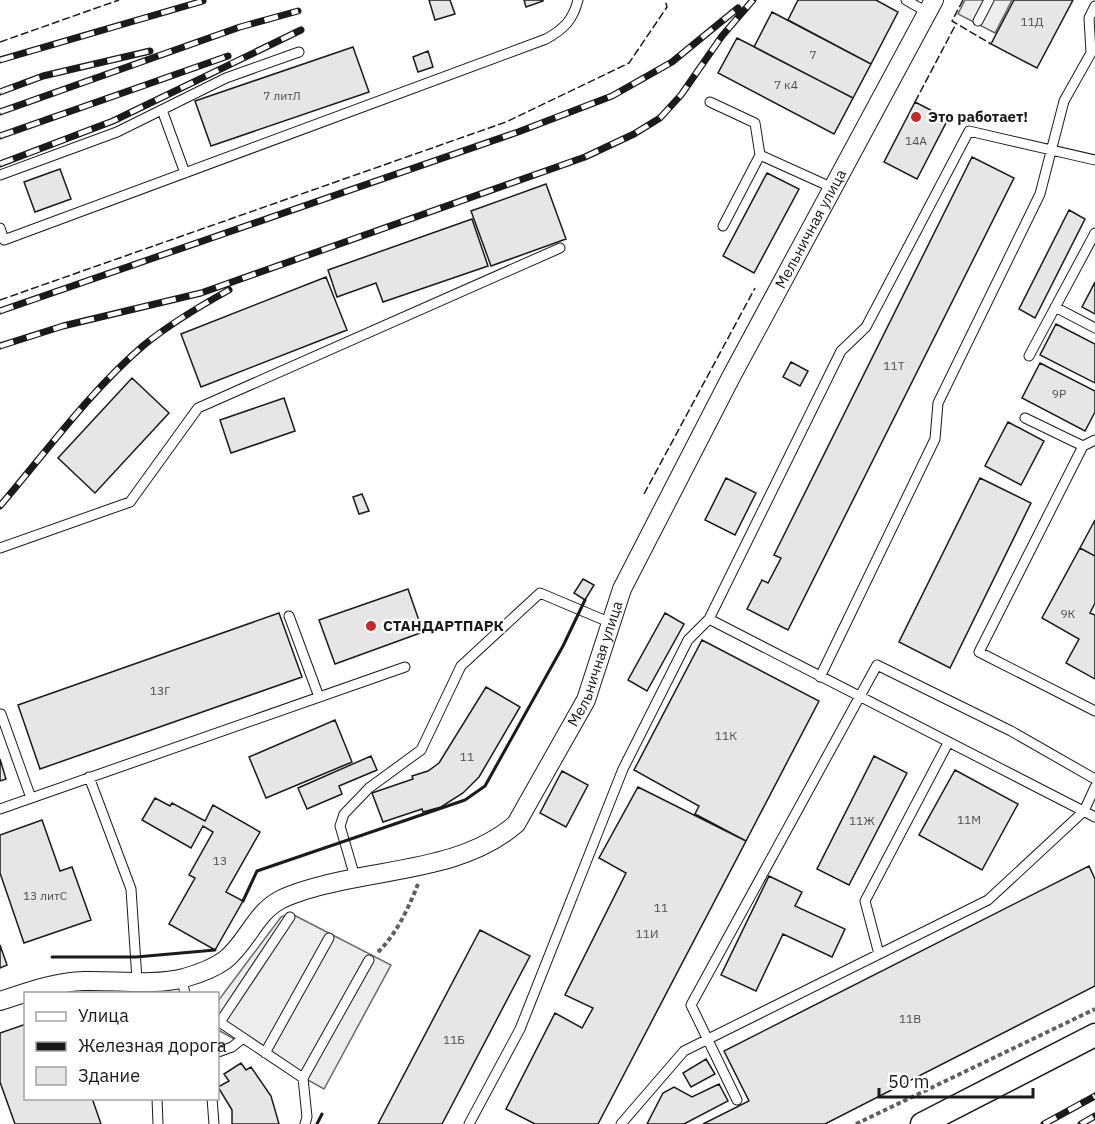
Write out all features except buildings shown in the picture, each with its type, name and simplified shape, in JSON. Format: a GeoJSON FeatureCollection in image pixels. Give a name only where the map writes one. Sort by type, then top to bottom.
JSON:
{"type":"FeatureCollection","features":[{"type":"Feature","properties":{"kind":"street","name":"Мельничная улица"},"geometry":{"type":"LineString","coordinates":[[27,992],[51,984],[184,986],[227,959],[263,913],[280,900],[301,891],[356,877],[425,864],[480,849],[516,824],[586,700],[610,623],[633,568],[930,6]]}},
{"type":"Feature","properties":{"kind":"street","name":"Мельничная улица"},"geometry":{"type":"LineString","coordinates":[[0,1001],[24,993]]}},
{"type":"Feature","properties":{"kind":"street"},"geometry":{"type":"LineString","coordinates":[[922,1124],[1095,1035]]}},
{"type":"Feature","properties":{"kind":"lane"},"geometry":{"type":"LineString","coordinates":[[0,228],[4,240],[546,39],[563,29],[574,15],[578,0]]}},
{"type":"Feature","properties":{"kind":"lane"},"geometry":{"type":"LineString","coordinates":[[906,0],[930,6]]}},
{"type":"Feature","properties":{"kind":"lane"},"geometry":{"type":"LineString","coordinates":[[978,21],[989,0]]}},
{"type":"Feature","properties":{"kind":"lane"},"geometry":{"type":"LineString","coordinates":[[820,677],[935,440],[938,403],[1040,194],[1064,101],[1091,53],[1089,18],[1095,6]]}},
{"type":"Feature","properties":{"kind":"lane"},"geometry":{"type":"LineString","coordinates":[[0,175],[117,132],[226,78],[299,52]]}},
{"type":"Feature","properties":{"kind":"lane"},"geometry":{"type":"LineString","coordinates":[[710,102],[755,123],[760,155],[723,226]]}},
{"type":"Feature","properties":{"kind":"lane"},"geometry":{"type":"LineString","coordinates":[[162,110],[185,173]]}},
{"type":"Feature","properties":{"kind":"lane"},"geometry":{"type":"LineString","coordinates":[[469,1124],[520,1029],[623,769],[688,640],[709,619],[841,351],[866,327],[969,131],[1095,160]]}},
{"type":"Feature","properties":{"kind":"lane"},"geometry":{"type":"LineString","coordinates":[[760,155],[833,188]]}},
{"type":"Feature","properties":{"kind":"lane"},"geometry":{"type":"LineString","coordinates":[[1029,356],[1095,233]]}},
{"type":"Feature","properties":{"kind":"lane"},"geometry":{"type":"LineString","coordinates":[[0,548],[130,502],[198,408],[560,248]]}},
{"type":"Feature","properties":{"kind":"lane"},"geometry":{"type":"LineString","coordinates":[[1055,307],[1095,328]]}},
{"type":"Feature","properties":{"kind":"lane"},"geometry":{"type":"LineString","coordinates":[[1025,418],[1083,446]]}},
{"type":"Feature","properties":{"kind":"lane"},"geometry":{"type":"LineString","coordinates":[[1095,441],[1083,446],[979,652],[1095,711]]}},
{"type":"Feature","properties":{"kind":"lane"},"geometry":{"type":"LineString","coordinates":[[356,877],[340,826],[344,814],[369,788],[421,750],[460,666],[540,593],[610,623]]}},
{"type":"Feature","properties":{"kind":"lane"},"geometry":{"type":"LineString","coordinates":[[289,616],[319,697]]}},
{"type":"Feature","properties":{"kind":"lane"},"geometry":{"type":"LineString","coordinates":[[709,619],[1095,817]]}},
{"type":"Feature","properties":{"kind":"lane"},"geometry":{"type":"LineString","coordinates":[[737,1100],[692,1005],[877,665],[1011,731],[1095,779]]}},
{"type":"Feature","properties":{"kind":"lane"},"geometry":{"type":"LineString","coordinates":[[0,809],[405,667]]}},
{"type":"Feature","properties":{"kind":"lane"},"geometry":{"type":"LineString","coordinates":[[1,714],[32,798]]}},
{"type":"Feature","properties":{"kind":"lane"},"geometry":{"type":"LineString","coordinates":[[879,954],[865,901],[948,743]]}},
{"type":"Feature","properties":{"kind":"lane"},"geometry":{"type":"LineString","coordinates":[[89,777],[131,889],[146,985]]}},
{"type":"Feature","properties":{"kind":"lane"},"geometry":{"type":"LineString","coordinates":[[621,1124],[684,1051],[988,900],[1084,812],[1095,787]]}},
{"type":"Feature","properties":{"kind":"lane"},"geometry":{"type":"LineString","coordinates":[[290,917],[219,1022],[303,1078]]}},
{"type":"Feature","properties":{"kind":"lane"},"geometry":{"type":"LineString","coordinates":[[265,1053],[329,938]]}},
{"type":"Feature","properties":{"kind":"lane"},"geometry":{"type":"LineString","coordinates":[[305,1124],[307,1116],[303,1078],[369,960]]}},
{"type":"Feature","properties":{"kind":"lane"},"geometry":{"type":"LineString","coordinates":[[219,1052],[232,1047],[243,1038]]}},
{"type":"Feature","properties":{"kind":"lane"},"geometry":{"type":"LineString","coordinates":[[157,1100],[158,1124]]}},
{"type":"Feature","properties":{"kind":"lane"},"geometry":{"type":"LineString","coordinates":[[212,1100],[214,1124]]}},
{"type":"Feature","properties":{"kind":"path"},"geometry":{"type":"LineString","coordinates":[[369,960],[384,946],[410,904],[425,864]]}},
{"type":"Feature","properties":{"kind":"path"},"geometry":{"type":"LineString","coordinates":[[856,1124],[1095,1009]]}},
{"type":"Feature","properties":{"kind":"shaded area"},"geometry":{"type":"Polygon","coordinates":[[[965,0],[1012,0],[995,33],[958,14],[965,0]]]}},
{"type":"Feature","properties":{"kind":"shaded area"},"geometry":{"type":"Polygon","coordinates":[[[290,913],[391,965],[324,1089],[219,1031],[219,1000],[281,917],[290,913]]]}},
{"type":"Feature","properties":{"kind":"railway"},"geometry":{"type":"LineString","coordinates":[[0,346],[63,326],[201,293],[585,157],[634,134],[660,118],[681,95],[722,36],[753,0]]}},
{"type":"Feature","properties":{"kind":"railway"},"geometry":{"type":"LineString","coordinates":[[0,60],[203,1]]}},
{"type":"Feature","properties":{"kind":"railway"},"geometry":{"type":"LineString","coordinates":[[0,311],[518,132],[612,96],[672,62],[738,8]]}},
{"type":"Feature","properties":{"kind":"railway"},"geometry":{"type":"LineString","coordinates":[[0,112],[240,27],[298,11]]}},
{"type":"Feature","properties":{"kind":"railway"},"geometry":{"type":"LineString","coordinates":[[0,164],[113,121],[301,30]]}},
{"type":"Feature","properties":{"kind":"railway"},"geometry":{"type":"LineString","coordinates":[[0,92],[43,76],[150,51]]}},
{"type":"Feature","properties":{"kind":"railway"},"geometry":{"type":"LineString","coordinates":[[0,136],[228,56]]}},
{"type":"Feature","properties":{"kind":"railway"},"geometry":{"type":"LineString","coordinates":[[0,506],[69,422],[124,363],[164,330],[229,290]]}},
{"type":"Feature","properties":{"kind":"railway"},"geometry":{"type":"LineString","coordinates":[[1044,1124],[1095,1096]]}},
{"type":"Feature","properties":{"kind":"railway"},"geometry":{"type":"LineString","coordinates":[[1081,1124],[1095,1116]]}},
{"type":"Feature","properties":{"kind":"fence"},"geometry":{"type":"LineString","coordinates":[[0,42],[119,0]]}},
{"type":"Feature","properties":{"kind":"fence"},"geometry":{"type":"LineString","coordinates":[[0,300],[506,122],[629,63],[667,7],[665,0]]}},
{"type":"Feature","properties":{"kind":"fence"},"geometry":{"type":"LineString","coordinates":[[963,0],[952,21],[991,44]]}},
{"type":"Feature","properties":{"kind":"fence"},"geometry":{"type":"LineString","coordinates":[[915,102],[956,24]]}},
{"type":"Feature","properties":{"kind":"fence"},"geometry":{"type":"LineString","coordinates":[[644,494],[755,288]]}},
{"type":"Feature","properties":{"kind":"wall"},"geometry":{"type":"LineString","coordinates":[[243,901],[257,871],[465,800],[485,786],[563,646],[585,600]]}},
{"type":"Feature","properties":{"kind":"wall"},"geometry":{"type":"LineString","coordinates":[[52,957],[136,957],[215,950]]}},
{"type":"Feature","properties":{"kind":"wall"},"geometry":{"type":"LineString","coordinates":[[317,1124],[322,1114]]}},
{"type":"Feature","properties":{"kind":"place","name":"Это работает!"},"geometry":{"type":"Point","coordinates":[916,117]}},
{"type":"Feature","properties":{"kind":"place","name":"СТАНДАРТПАРК"},"geometry":{"type":"Point","coordinates":[371,626]}}]}
